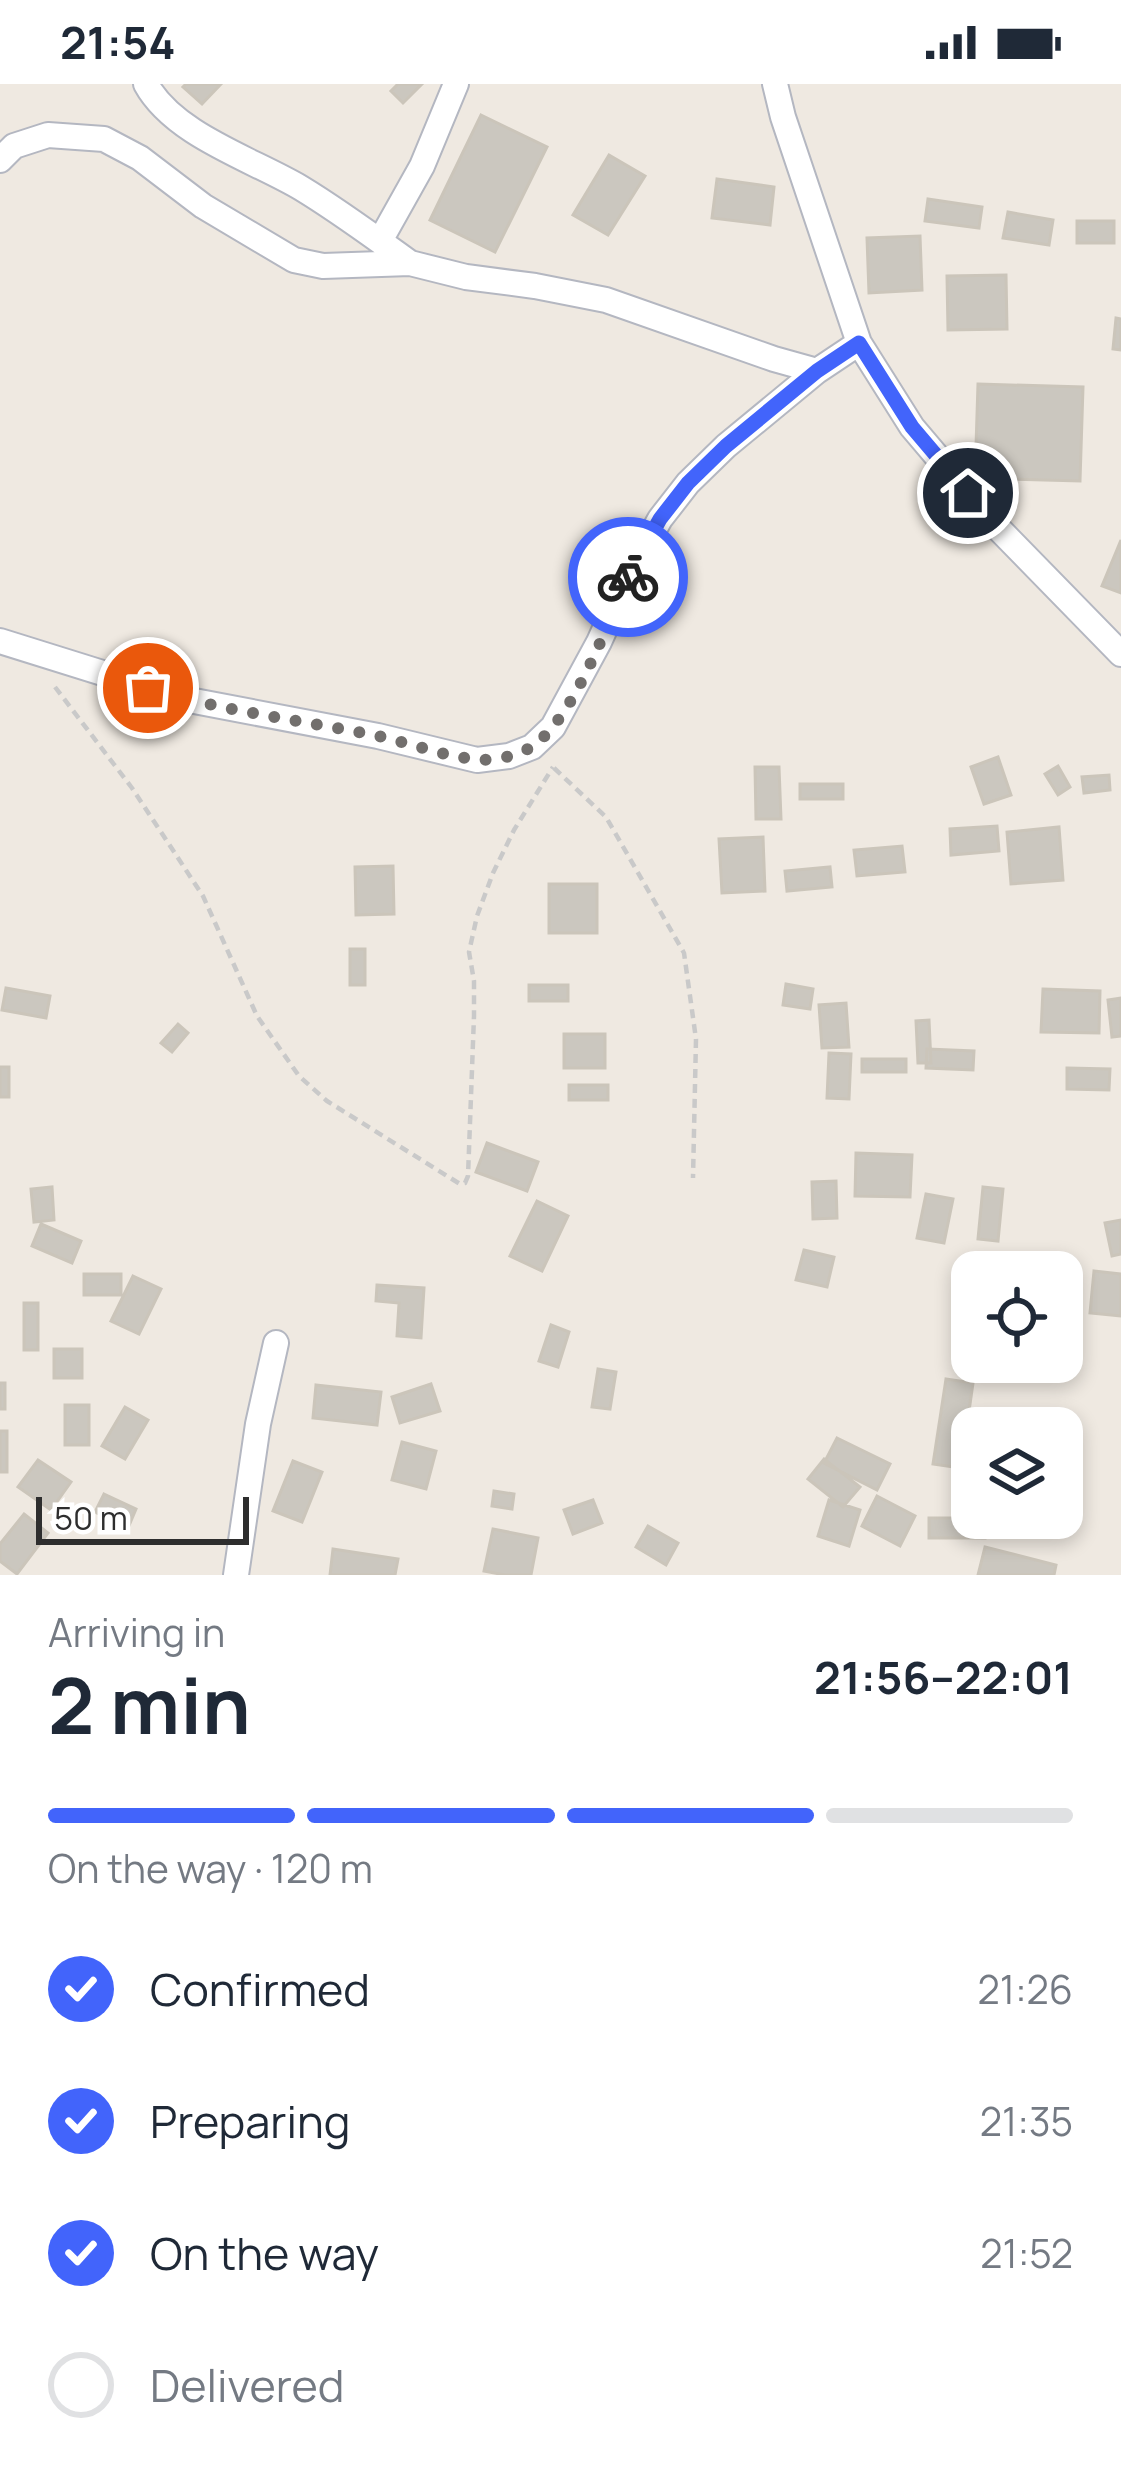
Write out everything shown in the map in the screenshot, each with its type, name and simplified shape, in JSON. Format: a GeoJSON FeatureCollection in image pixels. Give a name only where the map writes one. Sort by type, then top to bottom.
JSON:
{"type":"FeatureCollection","features":[{"type":"Feature","properties":{"kind":"street"},"geometry":{"type":"LineString","coordinates":[[146,84],[154,99],[205,139],[295,184],[351,218],[410,263]]}},
{"type":"Feature","properties":{"kind":"street"},"geometry":{"type":"LineString","coordinates":[[380,241],[422,166],[456,84]]}},
{"type":"Feature","properties":{"kind":"street"},"geometry":{"type":"LineString","coordinates":[[775,84],[859,343],[912,427],[996,526],[1121,654]]}},
{"type":"Feature","properties":{"kind":"street"},"geometry":{"type":"LineString","coordinates":[[0,160],[14,146],[48,135],[104,139],[140,158],[202,206],[294,260],[323,266],[410,263],[606,300],[817,371]]}},
{"type":"Feature","properties":{"kind":"street"},"geometry":{"type":"LineString","coordinates":[[0,641],[189,700],[477,760],[508,756],[532,747],[553,727],[671,502],[726,446],[859,343]]}},
{"type":"Feature","properties":{"kind":"street"},"geometry":{"type":"LineString","coordinates":[[236,1575],[258,1424],[276,1343]]}},
{"type":"Feature","properties":{"kind":"path"},"geometry":{"type":"LineString","coordinates":[[28,650],[132,788],[203,896],[257,1016],[299,1076],[327,1101],[464,1184],[474,1016],[469,952],[493,873],[553,767]]}},
{"type":"Feature","properties":{"kind":"path"},"geometry":{"type":"LineString","coordinates":[[532,747],[606,818],[684,953],[695,1039],[693,1178]]}},
{"type":"Feature","properties":{"kind":"building"},"geometry":{"type":"Polygon","coordinates":[[[221,84],[202,104],[183,87],[221,84]]]}},
{"type":"Feature","properties":{"kind":"building"},"geometry":{"type":"Polygon","coordinates":[[[398,84],[422,84],[403,103],[391,91],[398,84]]]}},
{"type":"Feature","properties":{"kind":"building"},"geometry":{"type":"Polygon","coordinates":[[[481,115],[547,147],[495,252],[430,220],[481,115]]]}},
{"type":"Feature","properties":{"kind":"building"},"geometry":{"type":"Polygon","coordinates":[[[609,155],[645,176],[608,235],[573,215],[609,155]]]}},
{"type":"Feature","properties":{"kind":"building"},"geometry":{"type":"Polygon","coordinates":[[[717,179],[774,187],[770,225],[712,218],[717,179]]]}},
{"type":"Feature","properties":{"kind":"building"},"geometry":{"type":"Polygon","coordinates":[[[928,199],[982,207],[979,228],[925,221],[928,199]]]}},
{"type":"Feature","properties":{"kind":"building"},"geometry":{"type":"Polygon","coordinates":[[[1008,212],[1053,220],[1049,245],[1003,238],[1008,212]]]}},
{"type":"Feature","properties":{"kind":"building"},"geometry":{"type":"Polygon","coordinates":[[[1077,221],[1114,221],[1114,243],[1077,243],[1077,221]]]}},
{"type":"Feature","properties":{"kind":"building"},"geometry":{"type":"Polygon","coordinates":[[[920,236],[922,290],[869,293],[867,238],[920,236]]]}},
{"type":"Feature","properties":{"kind":"building"},"geometry":{"type":"Polygon","coordinates":[[[1006,275],[1007,329],[948,330],[947,276],[1006,275]]]}},
{"type":"Feature","properties":{"kind":"building"},"geometry":{"type":"Polygon","coordinates":[[[1116,318],[1121,319],[1121,350],[1113,349],[1116,318]]]}},
{"type":"Feature","properties":{"kind":"building"},"geometry":{"type":"Polygon","coordinates":[[[978,384],[1083,387],[1080,481],[975,478],[978,384]]]}},
{"type":"Feature","properties":{"kind":"building"},"geometry":{"type":"Polygon","coordinates":[[[1121,540],[1121,593],[1102,586],[1121,540]]]}},
{"type":"Feature","properties":{"kind":"building"},"geometry":{"type":"Polygon","coordinates":[[[998,757],[1011,795],[984,804],[971,767],[998,757]]]}},
{"type":"Feature","properties":{"kind":"building"},"geometry":{"type":"Polygon","coordinates":[[[1058,766],[1070,787],[1058,795],[1045,774],[1058,766]]]}},
{"type":"Feature","properties":{"kind":"building"},"geometry":{"type":"Polygon","coordinates":[[[755,767],[779,767],[781,819],[756,819],[755,767]]]}},
{"type":"Feature","properties":{"kind":"building"},"geometry":{"type":"Polygon","coordinates":[[[1109,775],[1110,790],[1084,793],[1082,777],[1109,775]]]}},
{"type":"Feature","properties":{"kind":"building"},"geometry":{"type":"Polygon","coordinates":[[[800,784],[843,784],[843,799],[800,799],[800,784]]]}},
{"type":"Feature","properties":{"kind":"building"},"geometry":{"type":"Polygon","coordinates":[[[997,826],[999,851],[951,855],[950,829],[997,826]]]}},
{"type":"Feature","properties":{"kind":"building"},"geometry":{"type":"Polygon","coordinates":[[[1059,827],[1063,880],[1011,884],[1007,832],[1059,827]]]}},
{"type":"Feature","properties":{"kind":"building"},"geometry":{"type":"Polygon","coordinates":[[[763,837],[765,891],[722,893],[719,839],[763,837]]]}},
{"type":"Feature","properties":{"kind":"building"},"geometry":{"type":"Polygon","coordinates":[[[902,846],[905,872],[857,876],[854,850],[902,846]]]}},
{"type":"Feature","properties":{"kind":"building"},"geometry":{"type":"Polygon","coordinates":[[[393,866],[394,914],[356,915],[355,867],[393,866]]]}},
{"type":"Feature","properties":{"kind":"building"},"geometry":{"type":"Polygon","coordinates":[[[830,867],[832,887],[787,891],[785,871],[830,867]]]}},
{"type":"Feature","properties":{"kind":"building"},"geometry":{"type":"Polygon","coordinates":[[[549,884],[597,884],[597,933],[549,933],[549,884]]]}},
{"type":"Feature","properties":{"kind":"building"},"geometry":{"type":"Polygon","coordinates":[[[350,949],[365,949],[365,985],[350,985],[350,949]]]}},
{"type":"Feature","properties":{"kind":"building"},"geometry":{"type":"Polygon","coordinates":[[[786,984],[813,989],[810,1009],[783,1005],[786,984]]]}},
{"type":"Feature","properties":{"kind":"building"},"geometry":{"type":"Polygon","coordinates":[[[529,985],[568,985],[568,1001],[529,1001],[529,985]]]}},
{"type":"Feature","properties":{"kind":"building"},"geometry":{"type":"Polygon","coordinates":[[[6,988],[50,996],[46,1018],[2,1010],[6,988]]]}},
{"type":"Feature","properties":{"kind":"building"},"geometry":{"type":"Polygon","coordinates":[[[1043,989],[1100,991],[1099,1033],[1041,1032],[1043,989]]]}},
{"type":"Feature","properties":{"kind":"building"},"geometry":{"type":"Polygon","coordinates":[[[1121,998],[1121,1036],[1112,1037],[1108,1000],[1121,998]]]}},
{"type":"Feature","properties":{"kind":"building"},"geometry":{"type":"Polygon","coordinates":[[[846,1003],[849,1047],[822,1048],[819,1005],[846,1003]]]}},
{"type":"Feature","properties":{"kind":"building"},"geometry":{"type":"Polygon","coordinates":[[[929,1020],[931,1063],[918,1063],[916,1021],[929,1020]]]}},
{"type":"Feature","properties":{"kind":"building"},"geometry":{"type":"Polygon","coordinates":[[[178,1024],[188,1033],[172,1052],[161,1043],[178,1024]]]}},
{"type":"Feature","properties":{"kind":"building"},"geometry":{"type":"Polygon","coordinates":[[[564,1034],[605,1034],[605,1068],[564,1068],[564,1034]]]}},
{"type":"Feature","properties":{"kind":"building"},"geometry":{"type":"Polygon","coordinates":[[[927,1049],[974,1051],[973,1070],[926,1068],[927,1049]]]}},
{"type":"Feature","properties":{"kind":"building"},"geometry":{"type":"Polygon","coordinates":[[[829,1053],[851,1054],[849,1099],[827,1098],[829,1053]]]}},
{"type":"Feature","properties":{"kind":"building"},"geometry":{"type":"Polygon","coordinates":[[[862,1059],[906,1059],[906,1072],[862,1072],[862,1059]]]}},
{"type":"Feature","properties":{"kind":"building"},"geometry":{"type":"Polygon","coordinates":[[[0,1067],[9,1067],[9,1097],[0,1097],[0,1067]]]}},
{"type":"Feature","properties":{"kind":"building"},"geometry":{"type":"Polygon","coordinates":[[[1067,1068],[1110,1069],[1109,1090],[1067,1089],[1067,1068]]]}},
{"type":"Feature","properties":{"kind":"building"},"geometry":{"type":"Polygon","coordinates":[[[569,1085],[608,1085],[608,1100],[569,1100],[569,1085]]]}},
{"type":"Feature","properties":{"kind":"building"},"geometry":{"type":"Polygon","coordinates":[[[487,1143],[538,1162],[527,1191],[476,1172],[487,1143]]]}},
{"type":"Feature","properties":{"kind":"building"},"geometry":{"type":"Polygon","coordinates":[[[856,1153],[912,1155],[910,1197],[855,1196],[856,1153]]]}},
{"type":"Feature","properties":{"kind":"building"},"geometry":{"type":"Polygon","coordinates":[[[836,1181],[837,1218],[813,1219],[812,1182],[836,1181]]]}},
{"type":"Feature","properties":{"kind":"building"},"geometry":{"type":"Polygon","coordinates":[[[52,1187],[54,1220],[34,1222],[31,1189],[52,1187]]]}},
{"type":"Feature","properties":{"kind":"building"},"geometry":{"type":"Polygon","coordinates":[[[983,1187],[1003,1189],[998,1241],[978,1239],[983,1187]]]}},
{"type":"Feature","properties":{"kind":"building"},"geometry":{"type":"Polygon","coordinates":[[[926,1194],[953,1199],[944,1243],[917,1238],[926,1194]]]}},
{"type":"Feature","properties":{"kind":"building"},"geometry":{"type":"Polygon","coordinates":[[[537,1201],[568,1216],[542,1271],[510,1256],[537,1201]]]}},
{"type":"Feature","properties":{"kind":"building"},"geometry":{"type":"Polygon","coordinates":[[[1121,1220],[1121,1254],[1112,1256],[1105,1223],[1121,1220]]]}},
{"type":"Feature","properties":{"kind":"building"},"geometry":{"type":"Polygon","coordinates":[[[41,1224],[81,1241],[72,1263],[32,1246],[41,1224]]]}},
{"type":"Feature","properties":{"kind":"building"},"geometry":{"type":"Polygon","coordinates":[[[804,1250],[834,1257],[827,1287],[796,1280],[804,1250]]]}},
{"type":"Feature","properties":{"kind":"building"},"geometry":{"type":"Polygon","coordinates":[[[1094,1271],[1121,1274],[1121,1316],[1090,1313],[1094,1271]]]}},
{"type":"Feature","properties":{"kind":"building"},"geometry":{"type":"Polygon","coordinates":[[[84,1274],[121,1274],[121,1295],[84,1295],[84,1274]]]}},
{"type":"Feature","properties":{"kind":"building"},"geometry":{"type":"Polygon","coordinates":[[[133,1276],[161,1289],[139,1334],[111,1321],[133,1276]]]}},
{"type":"Feature","properties":{"kind":"building"},"geometry":{"type":"Polygon","coordinates":[[[377,1285],[424,1288],[421,1338],[397,1336],[399,1303],[376,1301],[377,1285]]]}},
{"type":"Feature","properties":{"kind":"building"},"geometry":{"type":"Polygon","coordinates":[[[24,1303],[38,1303],[38,1350],[24,1350],[24,1303]]]}},
{"type":"Feature","properties":{"kind":"building"},"geometry":{"type":"Polygon","coordinates":[[[551,1325],[569,1332],[558,1367],[539,1361],[551,1325]]]}},
{"type":"Feature","properties":{"kind":"building"},"geometry":{"type":"Polygon","coordinates":[[[54,1349],[82,1349],[82,1378],[54,1378],[54,1349]]]}},
{"type":"Feature","properties":{"kind":"building"},"geometry":{"type":"Polygon","coordinates":[[[598,1369],[616,1372],[610,1409],[592,1407],[598,1369]]]}},
{"type":"Feature","properties":{"kind":"building"},"geometry":{"type":"Polygon","coordinates":[[[946,1379],[973,1383],[970,1407],[951,1407],[951,1467],[933,1464],[946,1379]]]}},
{"type":"Feature","properties":{"kind":"building"},"geometry":{"type":"Polygon","coordinates":[[[0,1383],[5,1383],[5,1409],[0,1409],[0,1383]]]}},
{"type":"Feature","properties":{"kind":"building"},"geometry":{"type":"Polygon","coordinates":[[[431,1384],[440,1411],[400,1423],[392,1397],[431,1384]]]}},
{"type":"Feature","properties":{"kind":"building"},"geometry":{"type":"Polygon","coordinates":[[[316,1385],[381,1392],[377,1425],[313,1418],[316,1385]]]}},
{"type":"Feature","properties":{"kind":"building"},"geometry":{"type":"Polygon","coordinates":[[[65,1405],[89,1405],[89,1445],[65,1445],[65,1405]]]}},
{"type":"Feature","properties":{"kind":"building"},"geometry":{"type":"Polygon","coordinates":[[[125,1407],[148,1420],[125,1459],[102,1446],[125,1407]]]}},
{"type":"Feature","properties":{"kind":"building"},"geometry":{"type":"Polygon","coordinates":[[[0,1431],[7,1431],[7,1472],[0,1472],[0,1431]]]}},
{"type":"Feature","properties":{"kind":"building"},"geometry":{"type":"Polygon","coordinates":[[[837,1438],[890,1464],[877,1490],[824,1463],[837,1438]]]}},
{"type":"Feature","properties":{"kind":"building"},"geometry":{"type":"Polygon","coordinates":[[[402,1442],[436,1451],[426,1489],[392,1480],[402,1442]]]}},
{"type":"Feature","properties":{"kind":"building"},"geometry":{"type":"Polygon","coordinates":[[[824,1459],[860,1487],[843,1507],[808,1479],[824,1459]]]}},
{"type":"Feature","properties":{"kind":"building"},"geometry":{"type":"Polygon","coordinates":[[[38,1460],[71,1482],[51,1510],[18,1487],[38,1460]]]}},
{"type":"Feature","properties":{"kind":"building"},"geometry":{"type":"Polygon","coordinates":[[[293,1461],[322,1472],[302,1522],[273,1511],[293,1461]]]}},
{"type":"Feature","properties":{"kind":"building"},"geometry":{"type":"Polygon","coordinates":[[[494,1491],[514,1494],[512,1509],[492,1506],[494,1491]]]}},
{"type":"Feature","properties":{"kind":"building"},"geometry":{"type":"Polygon","coordinates":[[[104,1494],[136,1509],[128,1528],[95,1512],[104,1494]]]}},
{"type":"Feature","properties":{"kind":"building"},"geometry":{"type":"Polygon","coordinates":[[[877,1496],[915,1516],[900,1546],[862,1526],[877,1496]]]}},
{"type":"Feature","properties":{"kind":"building"},"geometry":{"type":"Polygon","coordinates":[[[593,1500],[602,1523],[573,1534],[564,1510],[593,1500]]]}},
{"type":"Feature","properties":{"kind":"building"},"geometry":{"type":"Polygon","coordinates":[[[829,1500],[860,1510],[849,1546],[818,1536],[829,1500]]]}},
{"type":"Feature","properties":{"kind":"building"},"geometry":{"type":"Polygon","coordinates":[[[24,1514],[48,1533],[17,1574],[0,1561],[0,1544],[24,1514]]]}},
{"type":"Feature","properties":{"kind":"building"},"geometry":{"type":"Polygon","coordinates":[[[929,1518],[951,1518],[951,1538],[929,1538],[929,1518]]]}},
{"type":"Feature","properties":{"kind":"building"},"geometry":{"type":"Polygon","coordinates":[[[648,1526],[678,1543],[666,1565],[636,1547],[648,1526]]]}},
{"type":"Feature","properties":{"kind":"building"},"geometry":{"type":"Polygon","coordinates":[[[493,1529],[538,1538],[531,1575],[484,1571],[493,1529]]]}},
{"type":"Feature","properties":{"kind":"building"},"geometry":{"type":"Polygon","coordinates":[[[985,1547],[1056,1565],[1054,1575],[978,1575],[985,1547]]]}},
{"type":"Feature","properties":{"kind":"building"},"geometry":{"type":"Polygon","coordinates":[[[333,1549],[398,1559],[395,1575],[330,1575],[333,1549]]]}},
{"type":"Feature","properties":{"kind":"way so far"},"geometry":{"type":"LineString","coordinates":[[148,688],[477,760],[508,756],[532,747],[553,727],[628,577]]}},
{"type":"Feature","properties":{"kind":"route"},"geometry":{"type":"LineString","coordinates":[[628,577],[660,519],[688,483],[817,371],[859,343],[912,427],[968,493]]}}]}
